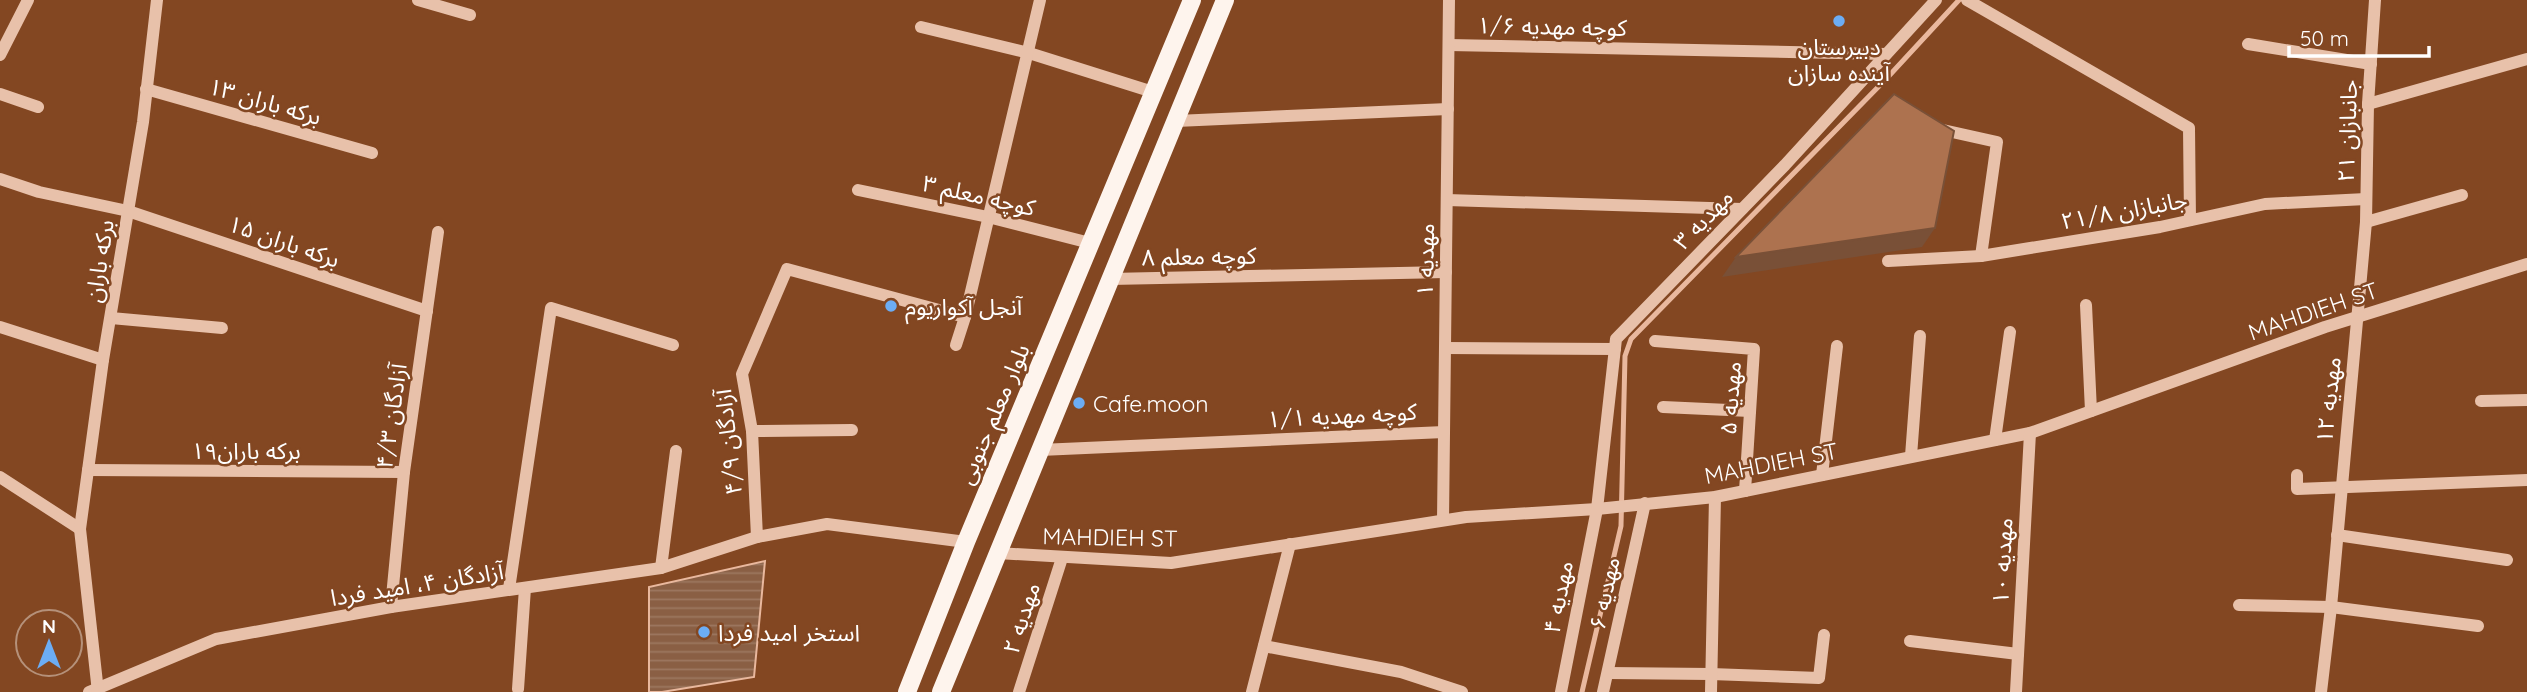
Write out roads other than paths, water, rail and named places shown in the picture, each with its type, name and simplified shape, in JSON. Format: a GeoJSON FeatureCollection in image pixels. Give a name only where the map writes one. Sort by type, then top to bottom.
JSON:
{"type":"FeatureCollection","features":[{"type":"Feature","properties":{"kind":"main road","name":"بلوار معلم جنوبی"},"geometry":{"type":"LineString","coordinates":[[907,692],[966,542],[1192,0]]}},
{"type":"Feature","properties":{"kind":"main road"},"geometry":{"type":"LineString","coordinates":[[941,692],[1225,0]]}},
{"type":"Feature","properties":{"kind":"street"},"geometry":{"type":"LineString","coordinates":[[0,55],[28,0]]}},
{"type":"Feature","properties":{"kind":"street","name":"برکه باران"},"geometry":{"type":"LineString","coordinates":[[95,691],[80,529],[157,0]]}},
{"type":"Feature","properties":{"kind":"street"},"geometry":{"type":"LineString","coordinates":[[418,0],[470,15]]}},
{"type":"Feature","properties":{"kind":"street"},"geometry":{"type":"LineString","coordinates":[[956,345],[965,317],[1040,0]]}},
{"type":"Feature","properties":{"kind":"street","name":"مهدیه ۱"},"geometry":{"type":"LineString","coordinates":[[1443,520],[1449,0]]}},
{"type":"Feature","properties":{"kind":"street","name":"مهدیه ۳"},"geometry":{"type":"LineString","coordinates":[[1597,509],[1616,339],[1742,209],[1936,0]]}},
{"type":"Feature","properties":{"kind":"street"},"geometry":{"type":"LineString","coordinates":[[1967,0],[2189,128],[2190,220]]}},
{"type":"Feature","properties":{"kind":"street","name":"جانبازان ۲۱"},"geometry":{"type":"LineString","coordinates":[[2357,317],[2366,222],[2368,104],[2375,0]]}},
{"type":"Feature","properties":{"kind":"street"},"geometry":{"type":"LineString","coordinates":[[921,27],[1029,53],[1153,92]]}},
{"type":"Feature","properties":{"kind":"street"},"geometry":{"type":"LineString","coordinates":[[2248,44],[2371,64]]}},
{"type":"Feature","properties":{"kind":"street","name":"کوچه مهدیه ۱/۶"},"geometry":{"type":"LineString","coordinates":[[1449,45],[1886,54]]}},
{"type":"Feature","properties":{"kind":"street"},"geometry":{"type":"LineString","coordinates":[[2368,104],[2527,59]]}},
{"type":"Feature","properties":{"kind":"street","name":"برکه باران ۱۳"},"geometry":{"type":"LineString","coordinates":[[146,89],[372,153]]}},
{"type":"Feature","properties":{"kind":"street"},"geometry":{"type":"LineString","coordinates":[[0,94],[38,107]]}},
{"type":"Feature","properties":{"kind":"street"},"geometry":{"type":"LineString","coordinates":[[1175,121],[1448,109]]}},
{"type":"Feature","properties":{"kind":"street"},"geometry":{"type":"LineString","coordinates":[[1943,130],[1997,142],[1982,256]]}},
{"type":"Feature","properties":{"kind":"street","name":"برکه باران ۱۵"},"geometry":{"type":"LineString","coordinates":[[0,179],[39,192],[128,211],[426,311]]}},
{"type":"Feature","properties":{"kind":"street","name":"کوچه معلم ۳"},"geometry":{"type":"LineString","coordinates":[[858,190],[988,217],[1090,243]]}},
{"type":"Feature","properties":{"kind":"street"},"geometry":{"type":"LineString","coordinates":[[2366,222],[2462,195]]}},
{"type":"Feature","properties":{"kind":"street","name":"جانبازان ۲۱/۸"},"geometry":{"type":"LineString","coordinates":[[1888,261],[1982,256],[2160,227],[2265,204],[2366,199]]}},
{"type":"Feature","properties":{"kind":"street"},"geometry":{"type":"LineString","coordinates":[[1447,200],[1742,209]]}},
{"type":"Feature","properties":{"kind":"street","name":"آزادگان ۴/۳"},"geometry":{"type":"LineString","coordinates":[[391,607],[404,472],[438,232]]}},
{"type":"Feature","properties":{"kind":"street","name":"MAHDIEH ST"},"geometry":{"type":"LineString","coordinates":[[997,554],[1171,563],[1466,517],[1597,509],[1715,497],[2030,433],[2357,317],[2527,264]]}},
{"type":"Feature","properties":{"kind":"street","name":"آزادگان ۴/۹"},"geometry":{"type":"LineString","coordinates":[[757,537],[752,431],[742,374],[787,269],[965,317]]}},
{"type":"Feature","properties":{"kind":"street","name":"کوچه معلم ۸"},"geometry":{"type":"LineString","coordinates":[[1110,279],[1446,272]]}},
{"type":"Feature","properties":{"kind":"street"},"geometry":{"type":"LineString","coordinates":[[2086,305],[2091,411]]}},
{"type":"Feature","properties":{"kind":"street"},"geometry":{"type":"LineString","coordinates":[[509,589],[551,308],[673,345]]}},
{"type":"Feature","properties":{"kind":"street","name":"مهدیه ۱۲"},"geometry":{"type":"LineString","coordinates":[[2321,692],[2357,317]]}},
{"type":"Feature","properties":{"kind":"street"},"geometry":{"type":"LineString","coordinates":[[111,318],[222,328]]}},
{"type":"Feature","properties":{"kind":"street"},"geometry":{"type":"LineString","coordinates":[[3,328],[103,360]]}},
{"type":"Feature","properties":{"kind":"street"},"geometry":{"type":"LineString","coordinates":[[1995,440],[2010,332]]}},
{"type":"Feature","properties":{"kind":"street"},"geometry":{"type":"LineString","coordinates":[[1911,456],[1920,336]]}},
{"type":"Feature","properties":{"kind":"street","name":"مهدیه ۵"},"geometry":{"type":"LineString","coordinates":[[1655,341],[1754,349],[1745,491]]}},
{"type":"Feature","properties":{"kind":"street"},"geometry":{"type":"LineString","coordinates":[[1822,475],[1837,346]]}},
{"type":"Feature","properties":{"kind":"street"},"geometry":{"type":"LineString","coordinates":[[1445,348],[1615,349]]}},
{"type":"Feature","properties":{"kind":"street"},"geometry":{"type":"LineString","coordinates":[[2481,401],[2527,400]]}},
{"type":"Feature","properties":{"kind":"street"},"geometry":{"type":"LineString","coordinates":[[1663,407],[1750,411]]}},
{"type":"Feature","properties":{"kind":"street"},"geometry":{"type":"LineString","coordinates":[[752,431],[852,430]]}},
{"type":"Feature","properties":{"kind":"street","name":"کوچه مهدیه ۱/۱"},"geometry":{"type":"LineString","coordinates":[[1040,450],[1444,432]]}},
{"type":"Feature","properties":{"kind":"street","name":"مهدیه ۱۰"},"geometry":{"type":"LineString","coordinates":[[2016,692],[2030,433]]}},
{"type":"Feature","properties":{"kind":"street"},"geometry":{"type":"LineString","coordinates":[[661,568],[676,451]]}},
{"type":"Feature","properties":{"kind":"street","name":"برکه باران۱۹"},"geometry":{"type":"LineString","coordinates":[[88,470],[404,472]]}},
{"type":"Feature","properties":{"kind":"street"},"geometry":{"type":"LineString","coordinates":[[2297,475],[2297,489],[2527,480]]}},
{"type":"Feature","properties":{"kind":"street"},"geometry":{"type":"LineString","coordinates":[[0,477],[80,529]]}},
{"type":"Feature","properties":{"kind":"street"},"geometry":{"type":"LineString","coordinates":[[1711,692],[1715,497]]}},
{"type":"Feature","properties":{"kind":"street","name":"مهدیه ۶"},"geometry":{"type":"LineString","coordinates":[[1603,692],[1645,503]]}},
{"type":"Feature","properties":{"kind":"street","name":"مهدیه ۴"},"geometry":{"type":"LineString","coordinates":[[1560,692],[1597,509]]}},
{"type":"Feature","properties":{"kind":"street","name":"آزادگان ۴، امید فردا"},"geometry":{"type":"LineString","coordinates":[[95,691],[216,639],[391,607],[661,568],[757,537],[827,524],[966,542]]}},
{"type":"Feature","properties":{"kind":"street"},"geometry":{"type":"LineString","coordinates":[[2337,535],[2507,560]]}},
{"type":"Feature","properties":{"kind":"street"},"geometry":{"type":"LineString","coordinates":[[1252,692],[1290,544]]}},
{"type":"Feature","properties":{"kind":"street","name":"مهدیه ۲"},"geometry":{"type":"LineString","coordinates":[[1019,692],[1062,558]]}},
{"type":"Feature","properties":{"kind":"street"},"geometry":{"type":"LineString","coordinates":[[518,689],[525,588]]}},
{"type":"Feature","properties":{"kind":"street"},"geometry":{"type":"LineString","coordinates":[[2239,605],[2331,607],[2478,626]]}},
{"type":"Feature","properties":{"kind":"street"},"geometry":{"type":"LineString","coordinates":[[1608,673],[1819,678],[1824,635]]}},
{"type":"Feature","properties":{"kind":"street"},"geometry":{"type":"LineString","coordinates":[[1910,641],[2018,654]]}},
{"type":"Feature","properties":{"kind":"street"},"geometry":{"type":"LineString","coordinates":[[1264,646],[1401,672],[1462,692]]}},
{"type":"Feature","properties":{"kind":"waterway"},"geometry":{"type":"LineString","coordinates":[[1582,692],[1621,526],[1625,356],[1631,339],[1887,78],[1959,0]]}},
{"type":"Feature","properties":{"kind":"place","name":"دبیرستان آینده سازان"},"geometry":{"type":"Point","coordinates":[1839,21]}},
{"type":"Feature","properties":{"kind":"place","name":"آنجل آکواریوم"},"geometry":{"type":"Point","coordinates":[891,306]}},
{"type":"Feature","properties":{"kind":"place","name":"Cafe.moon"},"geometry":{"type":"Point","coordinates":[1079,403]}},
{"type":"Feature","properties":{"kind":"place","name":"استخر امید فردا"},"geometry":{"type":"Point","coordinates":[704,632]}}]}
